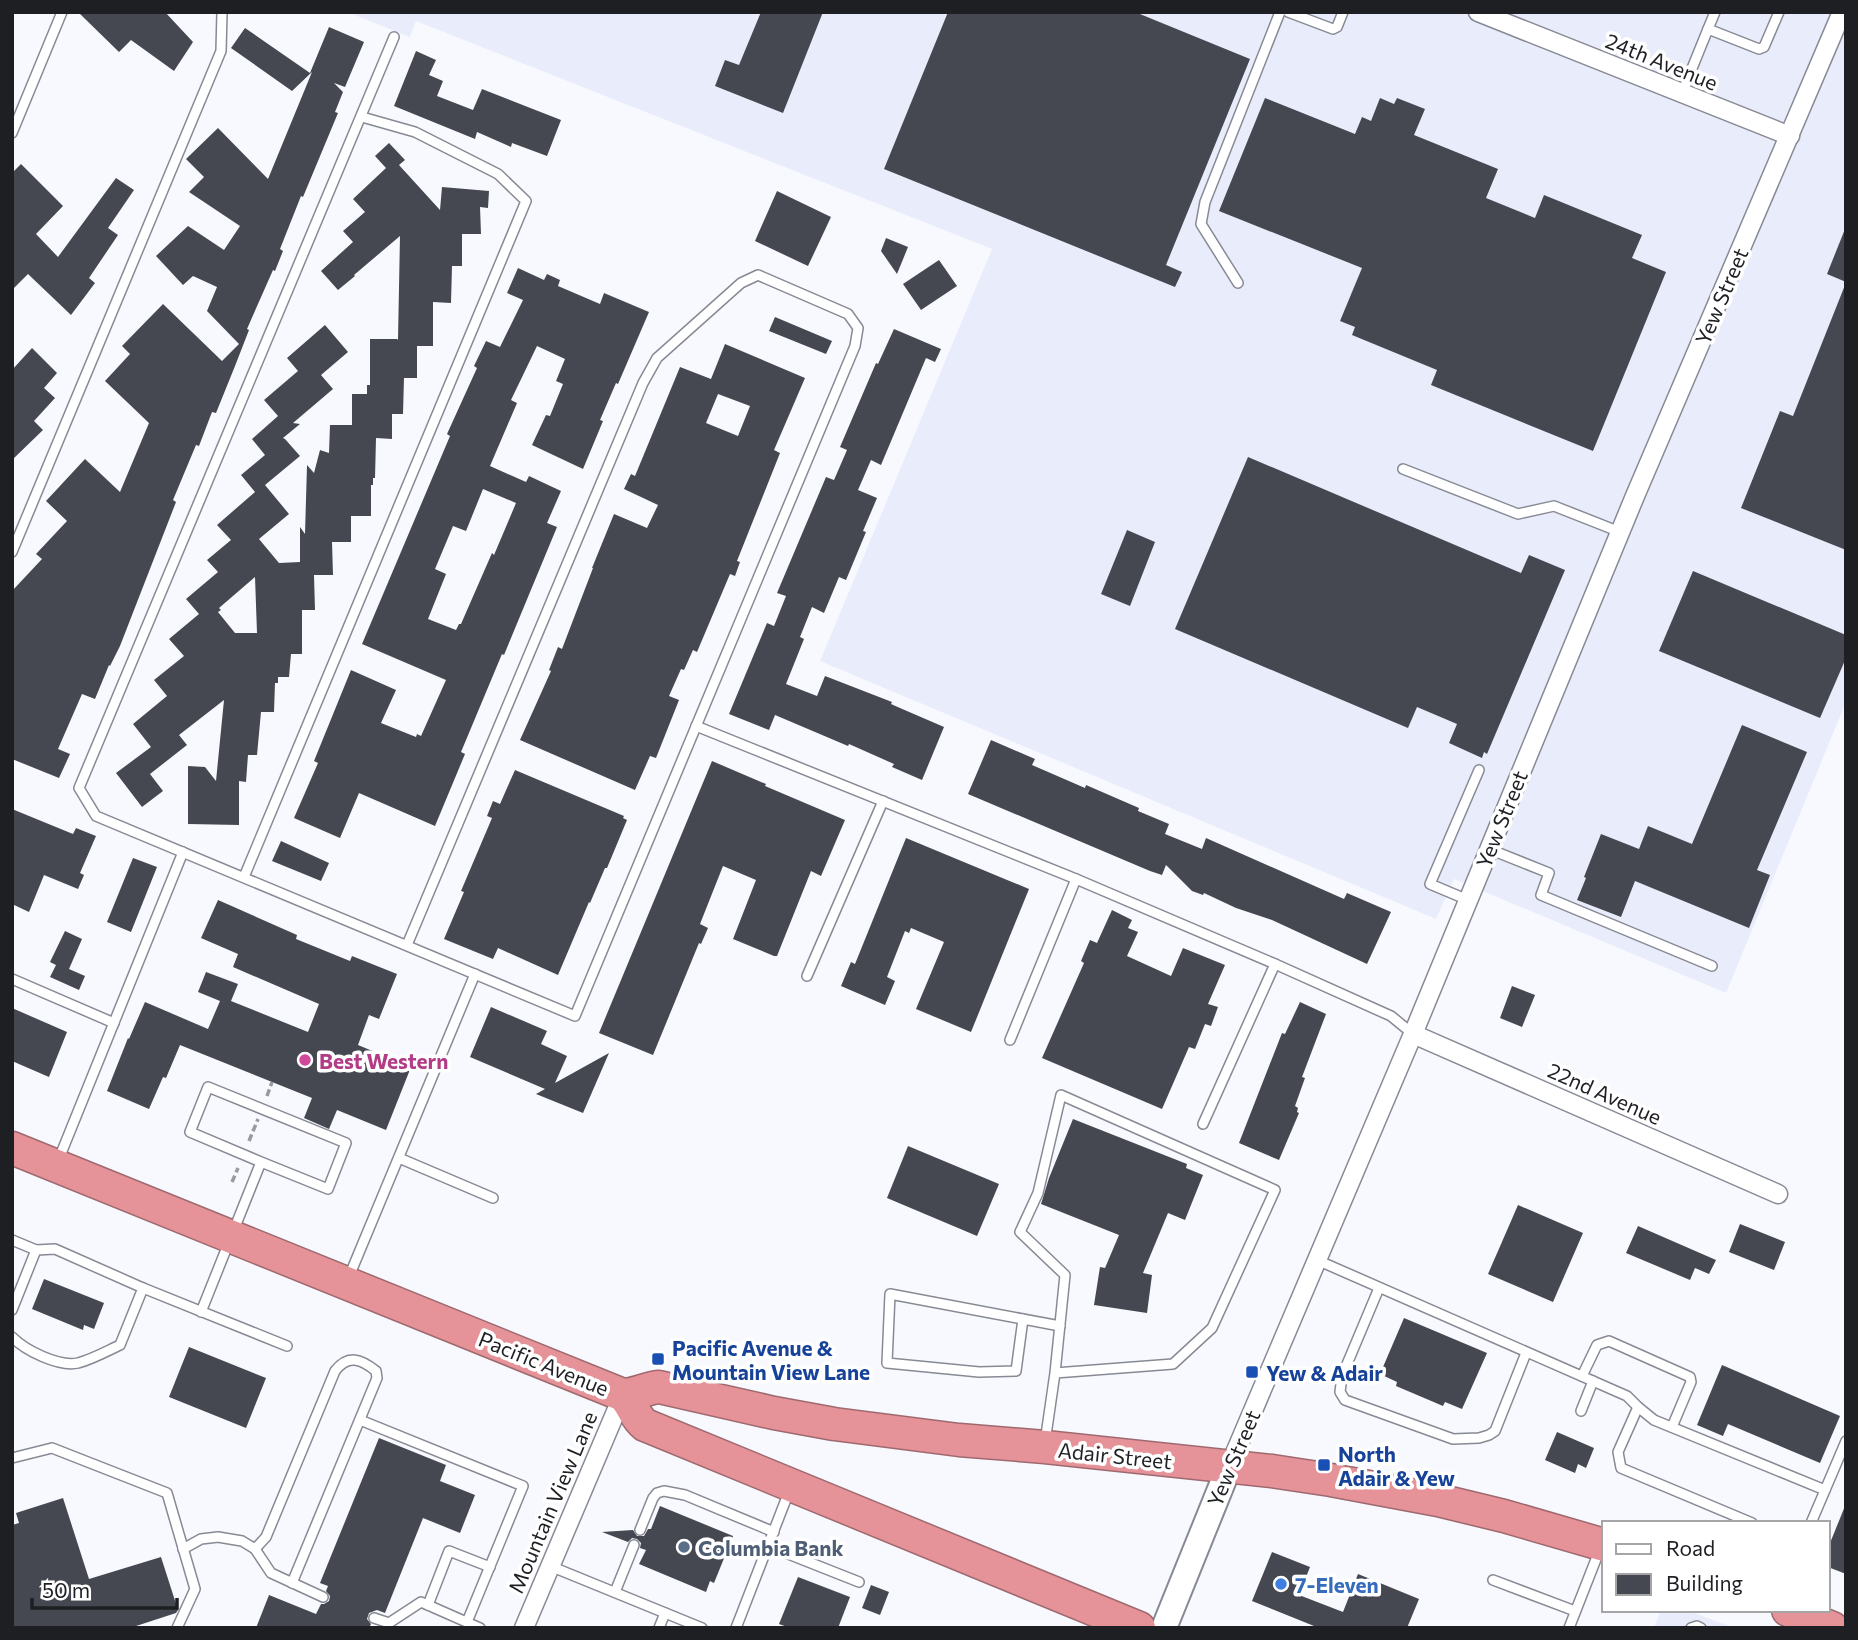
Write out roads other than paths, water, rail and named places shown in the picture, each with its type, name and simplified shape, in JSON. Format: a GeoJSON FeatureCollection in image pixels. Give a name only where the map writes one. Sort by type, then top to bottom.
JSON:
{"type":"FeatureCollection","features":[{"type":"Feature","properties":{"kind":"highway","name":"Pacific Avenue"},"geometry":{"type":"LineString","coordinates":[[12,1148],[623,1395],[629,1400],[638,1420],[645,1425],[1139,1628]]}},
{"type":"Feature","properties":{"kind":"highway","name":"Adair Street"},"geometry":{"type":"LineString","coordinates":[[623,1395],[659,1387],[834,1424],[1320,1478],[1438,1500],[1602,1544]]}},
{"type":"Feature","properties":{"kind":"highway"},"geometry":{"type":"LineString","coordinates":[[1793,1612],[1832,1628]]}},
{"type":"Feature","properties":{"kind":"street","name":"24th Avenue"},"geometry":{"type":"LineString","coordinates":[[1478,12],[1790,135]]}},
{"type":"Feature","properties":{"kind":"street","name":"Yew Street"},"geometry":{"type":"LineString","coordinates":[[1164,1628],[1620,532],[1842,12]]}},
{"type":"Feature","properties":{"kind":"street","name":"22nd Avenue"},"geometry":{"type":"LineString","coordinates":[[1413,1034],[1778,1194]]}},
{"type":"Feature","properties":{"kind":"street","name":"Mountain View Lane"},"geometry":{"type":"LineString","coordinates":[[524,1628],[623,1395]]}},
{"type":"Feature","properties":{"kind":"lane"},"geometry":{"type":"LineString","coordinates":[[12,133],[62,12]]}},
{"type":"Feature","properties":{"kind":"lane"},"geometry":{"type":"LineString","coordinates":[[12,552],[221,51],[222,12]]}},
{"type":"Feature","properties":{"kind":"lane"},"geometry":{"type":"LineString","coordinates":[[1238,283],[1200,224],[1205,202],[1280,12]]}},
{"type":"Feature","properties":{"kind":"lane"},"geometry":{"type":"LineString","coordinates":[[1288,12],[1334,29],[1343,12]]}},
{"type":"Feature","properties":{"kind":"lane"},"geometry":{"type":"LineString","coordinates":[[1682,93],[1715,12]]}},
{"type":"Feature","properties":{"kind":"lane"},"geometry":{"type":"LineString","coordinates":[[1708,29],[1759,49],[1764,47],[1779,12]]}},
{"type":"Feature","properties":{"kind":"lane"},"geometry":{"type":"LineString","coordinates":[[394,37],[79,788],[96,816],[575,1016],[855,346],[858,328],[848,314],[758,275],[741,283],[657,358],[643,383],[407,945]]}},
{"type":"Feature","properties":{"kind":"lane"},"geometry":{"type":"LineString","coordinates":[[244,877],[526,201],[498,174],[415,132],[362,117]]}},
{"type":"Feature","properties":{"kind":"lane"},"geometry":{"type":"LineString","coordinates":[[1403,469],[1518,514],[1554,506],[1620,532]]}},
{"type":"Feature","properties":{"kind":"lane"},"geometry":{"type":"LineString","coordinates":[[696,726],[1076,879],[1275,964],[1391,1016],[1413,1034]]}},
{"type":"Feature","properties":{"kind":"lane"},"geometry":{"type":"LineString","coordinates":[[1468,900],[1430,884],[1479,770]]}},
{"type":"Feature","properties":{"kind":"lane"},"geometry":{"type":"LineString","coordinates":[[807,976],[883,801]]}},
{"type":"Feature","properties":{"kind":"lane"},"geometry":{"type":"LineString","coordinates":[[1489,849],[1549,873],[1541,895],[1712,966]]}},
{"type":"Feature","properties":{"kind":"lane"},"geometry":{"type":"LineString","coordinates":[[56,1166],[183,852]]}},
{"type":"Feature","properties":{"kind":"lane"},"geometry":{"type":"LineString","coordinates":[[1010,1040],[1076,879]]}},
{"type":"Feature","properties":{"kind":"lane"},"geometry":{"type":"LineString","coordinates":[[1203,1124],[1275,964]]}},
{"type":"Feature","properties":{"kind":"lane"},"geometry":{"type":"LineString","coordinates":[[346,1283],[475,974]]}},
{"type":"Feature","properties":{"kind":"lane"},"geometry":{"type":"LineString","coordinates":[[12,979],[114,1023]]}},
{"type":"Feature","properties":{"kind":"lane"},"geometry":{"type":"LineString","coordinates":[[208,1087],[346,1143],[328,1189],[261,1162],[190,1132],[208,1087]]}},
{"type":"Feature","properties":{"kind":"lane"},"geometry":{"type":"LineString","coordinates":[[1045,1447],[1065,1275],[1020,1232],[1038,1193],[1061,1095],[1275,1190],[1212,1328],[1173,1364],[1055,1373]]}},
{"type":"Feature","properties":{"kind":"lane"},"geometry":{"type":"LineString","coordinates":[[399,1158],[493,1198]]}},
{"type":"Feature","properties":{"kind":"lane"},"geometry":{"type":"LineString","coordinates":[[201,1312],[261,1162]]}},
{"type":"Feature","properties":{"kind":"lane"},"geometry":{"type":"LineString","coordinates":[[12,1240],[36,1250],[55,1249],[287,1346]]}},
{"type":"Feature","properties":{"kind":"lane"},"geometry":{"type":"LineString","coordinates":[[12,1310],[36,1250]]}},
{"type":"Feature","properties":{"kind":"lane"},"geometry":{"type":"LineString","coordinates":[[1317,1260],[1626,1395],[1654,1420],[1825,1490]]}},
{"type":"Feature","properties":{"kind":"lane"},"geometry":{"type":"LineString","coordinates":[[12,1337],[31,1351],[64,1363],[77,1363],[91,1358],[120,1345],[143,1288]]}},
{"type":"Feature","properties":{"kind":"lane"},"geometry":{"type":"LineString","coordinates":[[1379,1288],[1342,1376],[1340,1392],[1345,1401],[1452,1439],[1479,1438],[1495,1431],[1527,1353]]}},
{"type":"Feature","properties":{"kind":"lane"},"geometry":{"type":"LineString","coordinates":[[1023,1319],[1016,1371],[979,1372],[887,1363],[890,1294],[1023,1319],[1060,1326]]}},
{"type":"Feature","properties":{"kind":"lane"},"geometry":{"type":"LineString","coordinates":[[1582,1377],[1597,1345],[1609,1341],[1690,1377],[1691,1382],[1672,1427]]}},
{"type":"Feature","properties":{"kind":"lane"},"geometry":{"type":"LineString","coordinates":[[255,1549],[266,1537],[335,1371],[348,1360],[362,1362],[376,1371],[377,1378],[292,1583]]}},
{"type":"Feature","properties":{"kind":"lane"},"geometry":{"type":"LineString","coordinates":[[1581,1411],[1593,1381]]}},
{"type":"Feature","properties":{"kind":"lane"},"geometry":{"type":"LineString","coordinates":[[1637,1407],[1618,1452],[1621,1468],[1747,1521]]}},
{"type":"Feature","properties":{"kind":"lane"},"geometry":{"type":"LineString","coordinates":[[360,1420],[523,1486],[467,1622]]}},
{"type":"Feature","properties":{"kind":"lane"},"geometry":{"type":"LineString","coordinates":[[1812,1521],[1846,1441]]}},
{"type":"Feature","properties":{"kind":"lane"},"geometry":{"type":"LineString","coordinates":[[12,1458],[52,1447],[167,1493],[195,1589],[177,1628]]}},
{"type":"Feature","properties":{"kind":"lane"},"geometry":{"type":"LineString","coordinates":[[736,1628],[792,1485]]}},
{"type":"Feature","properties":{"kind":"lane"},"geometry":{"type":"LineString","coordinates":[[640,1530],[653,1499],[657,1493],[664,1491],[685,1495],[774,1532]]}},
{"type":"Feature","properties":{"kind":"lane"},"geometry":{"type":"LineString","coordinates":[[183,1549],[201,1539],[218,1537],[242,1541],[255,1549],[271,1573],[323,1597]]}},
{"type":"Feature","properties":{"kind":"lane"},"geometry":{"type":"LineString","coordinates":[[615,1592],[634,1545]]}},
{"type":"Feature","properties":{"kind":"lane"},"geometry":{"type":"LineString","coordinates":[[768,1546],[859,1582]]}},
{"type":"Feature","properties":{"kind":"lane"},"geometry":{"type":"LineString","coordinates":[[1569,1628],[1602,1546]]}},
{"type":"Feature","properties":{"kind":"lane"},"geometry":{"type":"LineString","coordinates":[[428,1605],[449,1551],[489,1567]]}},
{"type":"Feature","properties":{"kind":"lane"},"geometry":{"type":"LineString","coordinates":[[550,1566],[702,1628]]}},
{"type":"Feature","properties":{"kind":"lane"},"geometry":{"type":"LineString","coordinates":[[1493,1580],[1575,1611]]}},
{"type":"Feature","properties":{"kind":"lane"},"geometry":{"type":"LineString","coordinates":[[373,1618],[389,1623],[421,1602],[480,1628]]}},
{"type":"Feature","properties":{"kind":"lane"},"geometry":{"type":"LineString","coordinates":[[659,1628],[665,1613]]}},
{"type":"Feature","properties":{"kind":"lane"},"geometry":{"type":"LineString","coordinates":[[1691,1628],[1701,1628]]}},
{"type":"Feature","properties":{"kind":"place","name":"Best Western"},"geometry":{"type":"Point","coordinates":[305,1060]}},
{"type":"Feature","properties":{"kind":"place","name":"Pacific Avenue & Mountain View Lane"},"geometry":{"type":"Point","coordinates":[658,1359]}},
{"type":"Feature","properties":{"kind":"place","name":"Yew & Adair"},"geometry":{"type":"Point","coordinates":[1252,1372]}},
{"type":"Feature","properties":{"kind":"place","name":"North Adair & Yew"},"geometry":{"type":"Point","coordinates":[1324,1465]}},
{"type":"Feature","properties":{"kind":"place","name":"Columbia Bank"},"geometry":{"type":"Point","coordinates":[684,1547]}},
{"type":"Feature","properties":{"kind":"place","name":"7-Eleven"},"geometry":{"type":"Point","coordinates":[1281,1584]}}]}
